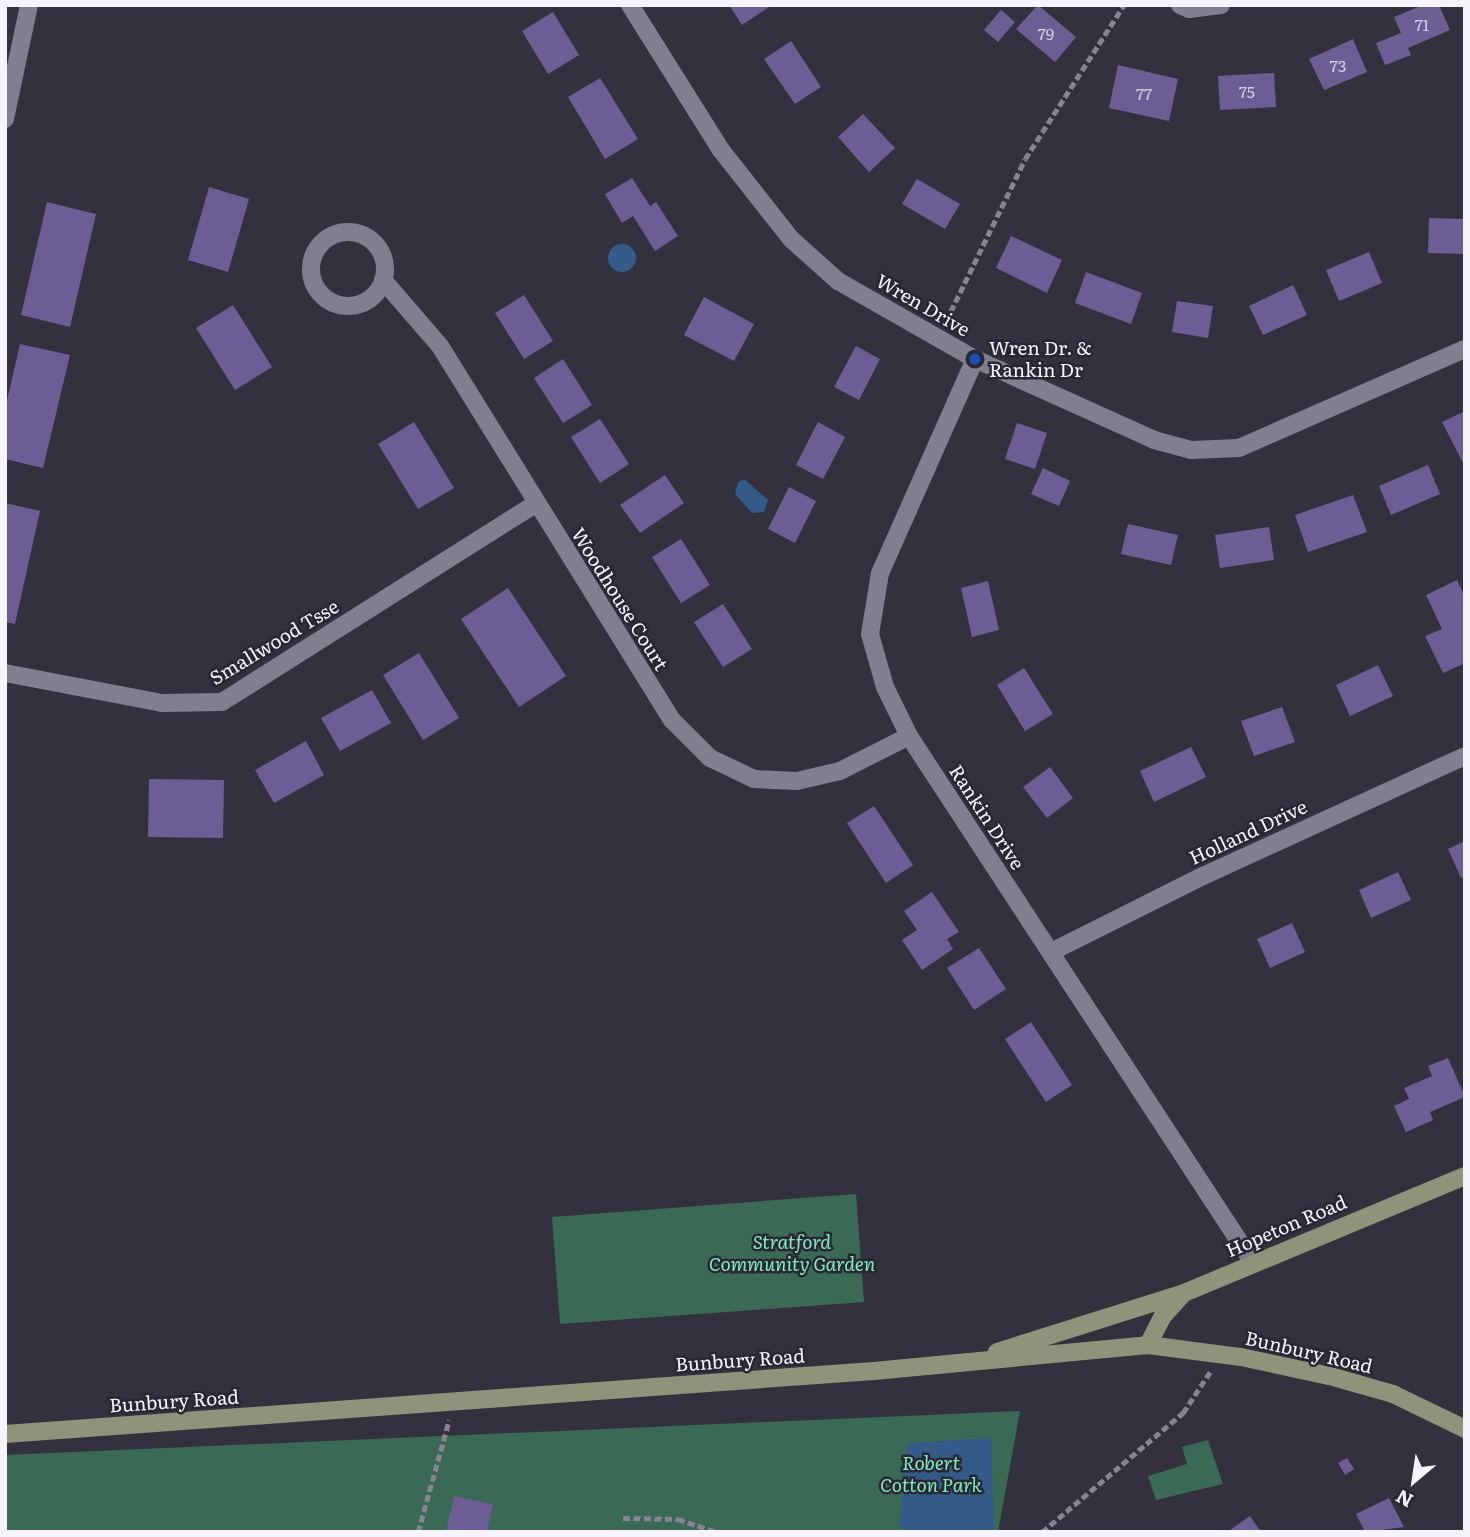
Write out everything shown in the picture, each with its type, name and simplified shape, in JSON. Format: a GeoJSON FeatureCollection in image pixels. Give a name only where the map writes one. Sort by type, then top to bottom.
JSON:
{"type":"FeatureCollection","features":[{"type":"Feature","properties":{"kind":"main road","name":"Hopeton Road"},"geometry":{"type":"LineString","coordinates":[[1148,1345],[1163,1316],[1184,1293],[1252,1261],[1465,1175]]}},
{"type":"Feature","properties":{"kind":"main road"},"geometry":{"type":"LineString","coordinates":[[958,1363],[1184,1293]]}},
{"type":"Feature","properties":{"kind":"main road","name":"Bunbury Road"},"geometry":{"type":"LineString","coordinates":[[5,1434],[958,1363],[1148,1345],[1215,1354],[1355,1383],[1393,1394],[1465,1429]]}},
{"type":"Feature","properties":{"kind":"street"},"geometry":{"type":"LineString","coordinates":[[5,119],[29,5]]}},
{"type":"Feature","properties":{"kind":"street","name":"Wren Drive"},"geometry":{"type":"LineString","coordinates":[[630,5],[721,150],[791,239],[838,281],[975,359],[1154,440],[1191,450],[1240,448],[1465,349]]}},
{"type":"Feature","properties":{"kind":"street"},"geometry":{"type":"LineString","coordinates":[[1180,5],[1189,9],[1221,5]]}},
{"type":"Feature","properties":{"kind":"street","name":"Woodhouse Court"},"geometry":{"type":"LineString","coordinates":[[383,280],[361,303],[339,305],[320,294],[313,283],[312,257],[328,237],[340,232],[365,236],[382,254],[383,280],[440,346],[535,504],[672,720],[710,758],[754,779],[797,781],[840,771],[909,736]]}},
{"type":"Feature","properties":{"kind":"street","name":"Rankin Drive"},"geometry":{"type":"LineString","coordinates":[[975,359],[880,573],[870,634],[884,687],[909,736],[1252,1261]]}},
{"type":"Feature","properties":{"kind":"street","name":"Smallwood Tsse"},"geometry":{"type":"LineString","coordinates":[[5,673],[163,703],[222,702],[535,504]]}},
{"type":"Feature","properties":{"kind":"street","name":"Holland Drive"},"geometry":{"type":"LineString","coordinates":[[1051,952],[1203,876],[1465,756]]}},
{"type":"Feature","properties":{"kind":"path"},"geometry":{"type":"LineString","coordinates":[[938,337],[1025,159],[1124,5]]}},
{"type":"Feature","properties":{"kind":"path"},"geometry":{"type":"LineString","coordinates":[[1042,1532],[1183,1413],[1201,1390],[1215,1354]]}},
{"type":"Feature","properties":{"kind":"path"},"geometry":{"type":"LineString","coordinates":[[418,1532],[450,1419],[449,1402]]}},
{"type":"Feature","properties":{"kind":"path"},"geometry":{"type":"LineString","coordinates":[[623,1517],[678,1520],[715,1532]]}},
{"type":"Feature","properties":{"kind":"green space","name":"Stratford Community Garden"},"geometry":{"type":"Polygon","coordinates":[[[856,1194],[864,1302],[560,1324],[552,1217],[856,1194]]]}},
{"type":"Feature","properties":{"kind":"green space","name":"Robert Cotton Park"},"geometry":{"type":"Polygon","coordinates":[[[1020,1411],[998,1532],[5,1532],[5,1455],[1020,1411]]]}},
{"type":"Feature","properties":{"kind":"green space"},"geometry":{"type":"Polygon","coordinates":[[[1208,1440],[1223,1484],[1156,1500],[1148,1476],[1187,1464],[1182,1447],[1208,1440]]]}},
{"type":"Feature","properties":{"kind":"water"},"geometry":{"type":"Polygon","coordinates":[[[622,244],[632,248],[636,258],[632,268],[622,272],[612,268],[608,258],[612,248],[622,244]]]}},
{"type":"Feature","properties":{"kind":"water"},"geometry":{"type":"Polygon","coordinates":[[[744,479],[768,500],[764,512],[752,513],[735,494],[738,482],[744,479]]]}},
{"type":"Feature","properties":{"kind":"water"},"geometry":{"type":"Polygon","coordinates":[[[991,1438],[994,1532],[905,1532],[899,1525],[908,1443],[991,1438]]]}},
{"type":"Feature","properties":{"kind":"building"},"geometry":{"type":"Polygon","coordinates":[[[729,5],[772,5],[742,25],[729,5]]]}},
{"type":"Feature","properties":{"kind":"building"},"geometry":{"type":"Polygon","coordinates":[[[1038,5],[1076,37],[1055,62],[1016,29],[1038,5]]]}},
{"type":"Feature","properties":{"kind":"building"},"geometry":{"type":"Polygon","coordinates":[[[1423,5],[1439,5],[1450,30],[1408,48],[1411,55],[1385,65],[1376,43],[1401,33],[1394,17],[1423,5]]]}},
{"type":"Feature","properties":{"kind":"building"},"geometry":{"type":"Polygon","coordinates":[[[1001,10],[1015,22],[998,42],[984,30],[1001,10]]]}},
{"type":"Feature","properties":{"kind":"building"},"geometry":{"type":"Polygon","coordinates":[[[553,12],[579,55],[548,74],[522,31],[553,12]]]}},
{"type":"Feature","properties":{"kind":"building"},"geometry":{"type":"Polygon","coordinates":[[[1353,39],[1367,72],[1324,90],[1309,59],[1353,39]]]}},
{"type":"Feature","properties":{"kind":"building"},"geometry":{"type":"Polygon","coordinates":[[[791,41],[821,87],[795,104],[764,59],[791,41]]]}},
{"type":"Feature","properties":{"kind":"building"},"geometry":{"type":"Polygon","coordinates":[[[1118,65],[1178,79],[1169,121],[1109,108],[1118,65]]]}},
{"type":"Feature","properties":{"kind":"building"},"geometry":{"type":"Polygon","coordinates":[[[1274,73],[1276,107],[1220,110],[1218,76],[1274,73]]]}},
{"type":"Feature","properties":{"kind":"building"},"geometry":{"type":"Polygon","coordinates":[[[600,78],[638,139],[605,159],[568,97],[600,78]]]}},
{"type":"Feature","properties":{"kind":"building"},"geometry":{"type":"Polygon","coordinates":[[[863,114],[895,148],[869,172],[838,137],[863,114]]]}},
{"type":"Feature","properties":{"kind":"building"},"geometry":{"type":"Polygon","coordinates":[[[632,178],[650,206],[656,202],[678,236],[655,251],[633,216],[622,223],[605,194],[632,178]]]}},
{"type":"Feature","properties":{"kind":"building"},"geometry":{"type":"Polygon","coordinates":[[[917,179],[960,204],[945,229],[902,204],[917,179]]]}},
{"type":"Feature","properties":{"kind":"building"},"geometry":{"type":"Polygon","coordinates":[[[209,187],[249,199],[228,272],[188,260],[209,187]]]}},
{"type":"Feature","properties":{"kind":"building"},"geometry":{"type":"Polygon","coordinates":[[[47,202],[96,214],[70,327],[21,315],[47,202]]]}},
{"type":"Feature","properties":{"kind":"building"},"geometry":{"type":"Polygon","coordinates":[[[1429,218],[1465,219],[1465,254],[1428,253],[1429,218]]]}},
{"type":"Feature","properties":{"kind":"building"},"geometry":{"type":"Polygon","coordinates":[[[1011,236],[1062,260],[1047,293],[996,268],[1011,236]]]}},
{"type":"Feature","properties":{"kind":"building"},"geometry":{"type":"Polygon","coordinates":[[[1369,252],[1382,283],[1339,301],[1326,270],[1369,252]]]}},
{"type":"Feature","properties":{"kind":"building"},"geometry":{"type":"Polygon","coordinates":[[[1086,272],[1142,293],[1131,324],[1075,303],[1086,272]]]}},
{"type":"Feature","properties":{"kind":"building"},"geometry":{"type":"Polygon","coordinates":[[[1293,285],[1307,315],[1263,335],[1249,306],[1293,285]]]}},
{"type":"Feature","properties":{"kind":"building"},"geometry":{"type":"Polygon","coordinates":[[[524,295],[553,341],[524,359],[495,313],[524,295]]]}},
{"type":"Feature","properties":{"kind":"building"},"geometry":{"type":"Polygon","coordinates":[[[704,297],[754,324],[734,361],[684,335],[704,297]]]}},
{"type":"Feature","properties":{"kind":"building"},"geometry":{"type":"Polygon","coordinates":[[[1177,301],[1213,306],[1208,338],[1172,332],[1177,301]]]}},
{"type":"Feature","properties":{"kind":"building"},"geometry":{"type":"Polygon","coordinates":[[[233,305],[272,367],[235,390],[196,328],[233,305]]]}},
{"type":"Feature","properties":{"kind":"building"},"geometry":{"type":"Polygon","coordinates":[[[20,344],[70,355],[43,468],[5,459],[5,409],[20,344]]]}},
{"type":"Feature","properties":{"kind":"building"},"geometry":{"type":"Polygon","coordinates":[[[856,346],[880,359],[859,400],[834,387],[856,346]]]}},
{"type":"Feature","properties":{"kind":"building"},"geometry":{"type":"Polygon","coordinates":[[[563,359],[592,405],[563,423],[534,378],[563,359]]]}},
{"type":"Feature","properties":{"kind":"building"},"geometry":{"type":"Polygon","coordinates":[[[1465,411],[1465,467],[1442,422],[1465,411]]]}},
{"type":"Feature","properties":{"kind":"building"},"geometry":{"type":"Polygon","coordinates":[[[600,419],[629,464],[600,483],[571,437],[600,419]]]}},
{"type":"Feature","properties":{"kind":"building"},"geometry":{"type":"Polygon","coordinates":[[[414,422],[454,488],[418,509],[378,444],[414,422]]]}},
{"type":"Feature","properties":{"kind":"building"},"geometry":{"type":"Polygon","coordinates":[[[818,422],[845,437],[823,479],[796,465],[818,422]]]}},
{"type":"Feature","properties":{"kind":"building"},"geometry":{"type":"Polygon","coordinates":[[[1017,423],[1047,433],[1035,469],[1005,459],[1017,423]]]}},
{"type":"Feature","properties":{"kind":"building"},"geometry":{"type":"Polygon","coordinates":[[[1428,465],[1440,494],[1391,515],[1379,486],[1428,465]]]}},
{"type":"Feature","properties":{"kind":"building"},"geometry":{"type":"Polygon","coordinates":[[[1043,468],[1070,481],[1059,506],[1031,494],[1043,468]]]}},
{"type":"Feature","properties":{"kind":"building"},"geometry":{"type":"Polygon","coordinates":[[[665,475],[684,503],[640,533],[620,505],[665,475]]]}},
{"type":"Feature","properties":{"kind":"building"},"geometry":{"type":"Polygon","coordinates":[[[789,487],[816,501],[795,543],[768,529],[789,487]]]}},
{"type":"Feature","properties":{"kind":"building"},"geometry":{"type":"Polygon","coordinates":[[[1353,495],[1367,532],[1308,552],[1295,515],[1353,495]]]}},
{"type":"Feature","properties":{"kind":"building"},"geometry":{"type":"Polygon","coordinates":[[[5,503],[40,511],[15,624],[5,622],[5,503]]]}},
{"type":"Feature","properties":{"kind":"building"},"geometry":{"type":"Polygon","coordinates":[[[1128,524],[1178,535],[1171,565],[1121,554],[1128,524]]]}},
{"type":"Feature","properties":{"kind":"building"},"geometry":{"type":"Polygon","coordinates":[[[1269,527],[1274,560],[1220,568],[1215,535],[1269,527]]]}},
{"type":"Feature","properties":{"kind":"building"},"geometry":{"type":"Polygon","coordinates":[[[681,539],[710,585],[681,603],[652,557],[681,539]]]}},
{"type":"Feature","properties":{"kind":"building"},"geometry":{"type":"Polygon","coordinates":[[[1457,580],[1465,597],[1465,663],[1443,673],[1425,636],[1442,629],[1426,595],[1457,580]]]}},
{"type":"Feature","properties":{"kind":"building"},"geometry":{"type":"Polygon","coordinates":[[[988,581],[999,630],[972,637],[961,588],[988,581]]]}},
{"type":"Feature","properties":{"kind":"building"},"geometry":{"type":"Polygon","coordinates":[[[508,588],[566,676],[519,707],[461,619],[508,588]]]}},
{"type":"Feature","properties":{"kind":"building"},"geometry":{"type":"Polygon","coordinates":[[[723,604],[752,649],[723,667],[694,622],[723,604]]]}},
{"type":"Feature","properties":{"kind":"building"},"geometry":{"type":"Polygon","coordinates":[[[419,653],[459,718],[423,740],[383,675],[419,653]]]}},
{"type":"Feature","properties":{"kind":"building"},"geometry":{"type":"Polygon","coordinates":[[[1378,665],[1393,696],[1350,716],[1336,685],[1378,665]]]}},
{"type":"Feature","properties":{"kind":"building"},"geometry":{"type":"Polygon","coordinates":[[[1024,668],[1053,714],[1025,731],[997,685],[1024,668]]]}},
{"type":"Feature","properties":{"kind":"building"},"geometry":{"type":"Polygon","coordinates":[[[372,690],[391,723],[340,751],[321,718],[372,690]]]}},
{"type":"Feature","properties":{"kind":"building"},"geometry":{"type":"Polygon","coordinates":[[[1282,707],[1295,742],[1254,756],[1241,721],[1282,707]]]}},
{"type":"Feature","properties":{"kind":"building"},"geometry":{"type":"Polygon","coordinates":[[[306,741],[324,775],[274,803],[255,770],[306,741]]]}},
{"type":"Feature","properties":{"kind":"building"},"geometry":{"type":"Polygon","coordinates":[[[1191,747],[1206,777],[1154,802],[1140,771],[1191,747]]]}},
{"type":"Feature","properties":{"kind":"building"},"geometry":{"type":"Polygon","coordinates":[[[1050,767],[1073,798],[1047,818],[1023,787],[1050,767]]]}},
{"type":"Feature","properties":{"kind":"building"},"geometry":{"type":"Polygon","coordinates":[[[149,779],[224,780],[223,838],[148,837],[149,779]]]}},
{"type":"Feature","properties":{"kind":"building"},"geometry":{"type":"Polygon","coordinates":[[[874,806],[913,865],[886,883],[847,823],[874,806]]]}},
{"type":"Feature","properties":{"kind":"building"},"geometry":{"type":"Polygon","coordinates":[[[1465,841],[1465,876],[1461,878],[1448,849],[1465,841]]]}},
{"type":"Feature","properties":{"kind":"building"},"geometry":{"type":"Polygon","coordinates":[[[1398,872],[1411,900],[1371,918],[1359,890],[1398,872]]]}},
{"type":"Feature","properties":{"kind":"building"},"geometry":{"type":"Polygon","coordinates":[[[932,892],[959,932],[947,939],[953,949],[922,970],[902,940],[917,930],[904,911],[932,892]]]}},
{"type":"Feature","properties":{"kind":"building"},"geometry":{"type":"Polygon","coordinates":[[[1292,923],[1305,952],[1270,968],[1257,939],[1292,923]]]}},
{"type":"Feature","properties":{"kind":"building"},"geometry":{"type":"Polygon","coordinates":[[[979,948],[1006,989],[974,1010],[947,968],[979,948]]]}},
{"type":"Feature","properties":{"kind":"building"},"geometry":{"type":"Polygon","coordinates":[[[1031,1022],[1072,1085],[1046,1102],[1005,1039],[1031,1022]]]}},
{"type":"Feature","properties":{"kind":"building"},"geometry":{"type":"Polygon","coordinates":[[[1448,1058],[1465,1097],[1430,1112],[1433,1120],[1406,1132],[1394,1106],[1409,1099],[1404,1088],[1432,1076],[1428,1066],[1448,1058]]]}},
{"type":"Feature","properties":{"kind":"building"},"geometry":{"type":"Polygon","coordinates":[[[1347,1458],[1354,1469],[1345,1475],[1338,1463],[1347,1458]]]}},
{"type":"Feature","properties":{"kind":"building"},"geometry":{"type":"Polygon","coordinates":[[[454,1496],[493,1504],[487,1532],[446,1532],[454,1496]]]}},
{"type":"Feature","properties":{"kind":"building"},"geometry":{"type":"Polygon","coordinates":[[[1389,1498],[1404,1527],[1365,1532],[1356,1514],[1389,1498]]]}},
{"type":"Feature","properties":{"kind":"building"},"geometry":{"type":"Polygon","coordinates":[[[1250,1516],[1261,1532],[1227,1532],[1250,1516]]]}},
{"type":"Feature","properties":{"kind":"place","name":"Wren Dr. & Rankin Dr"},"geometry":{"type":"Point","coordinates":[975,359]}}]}
